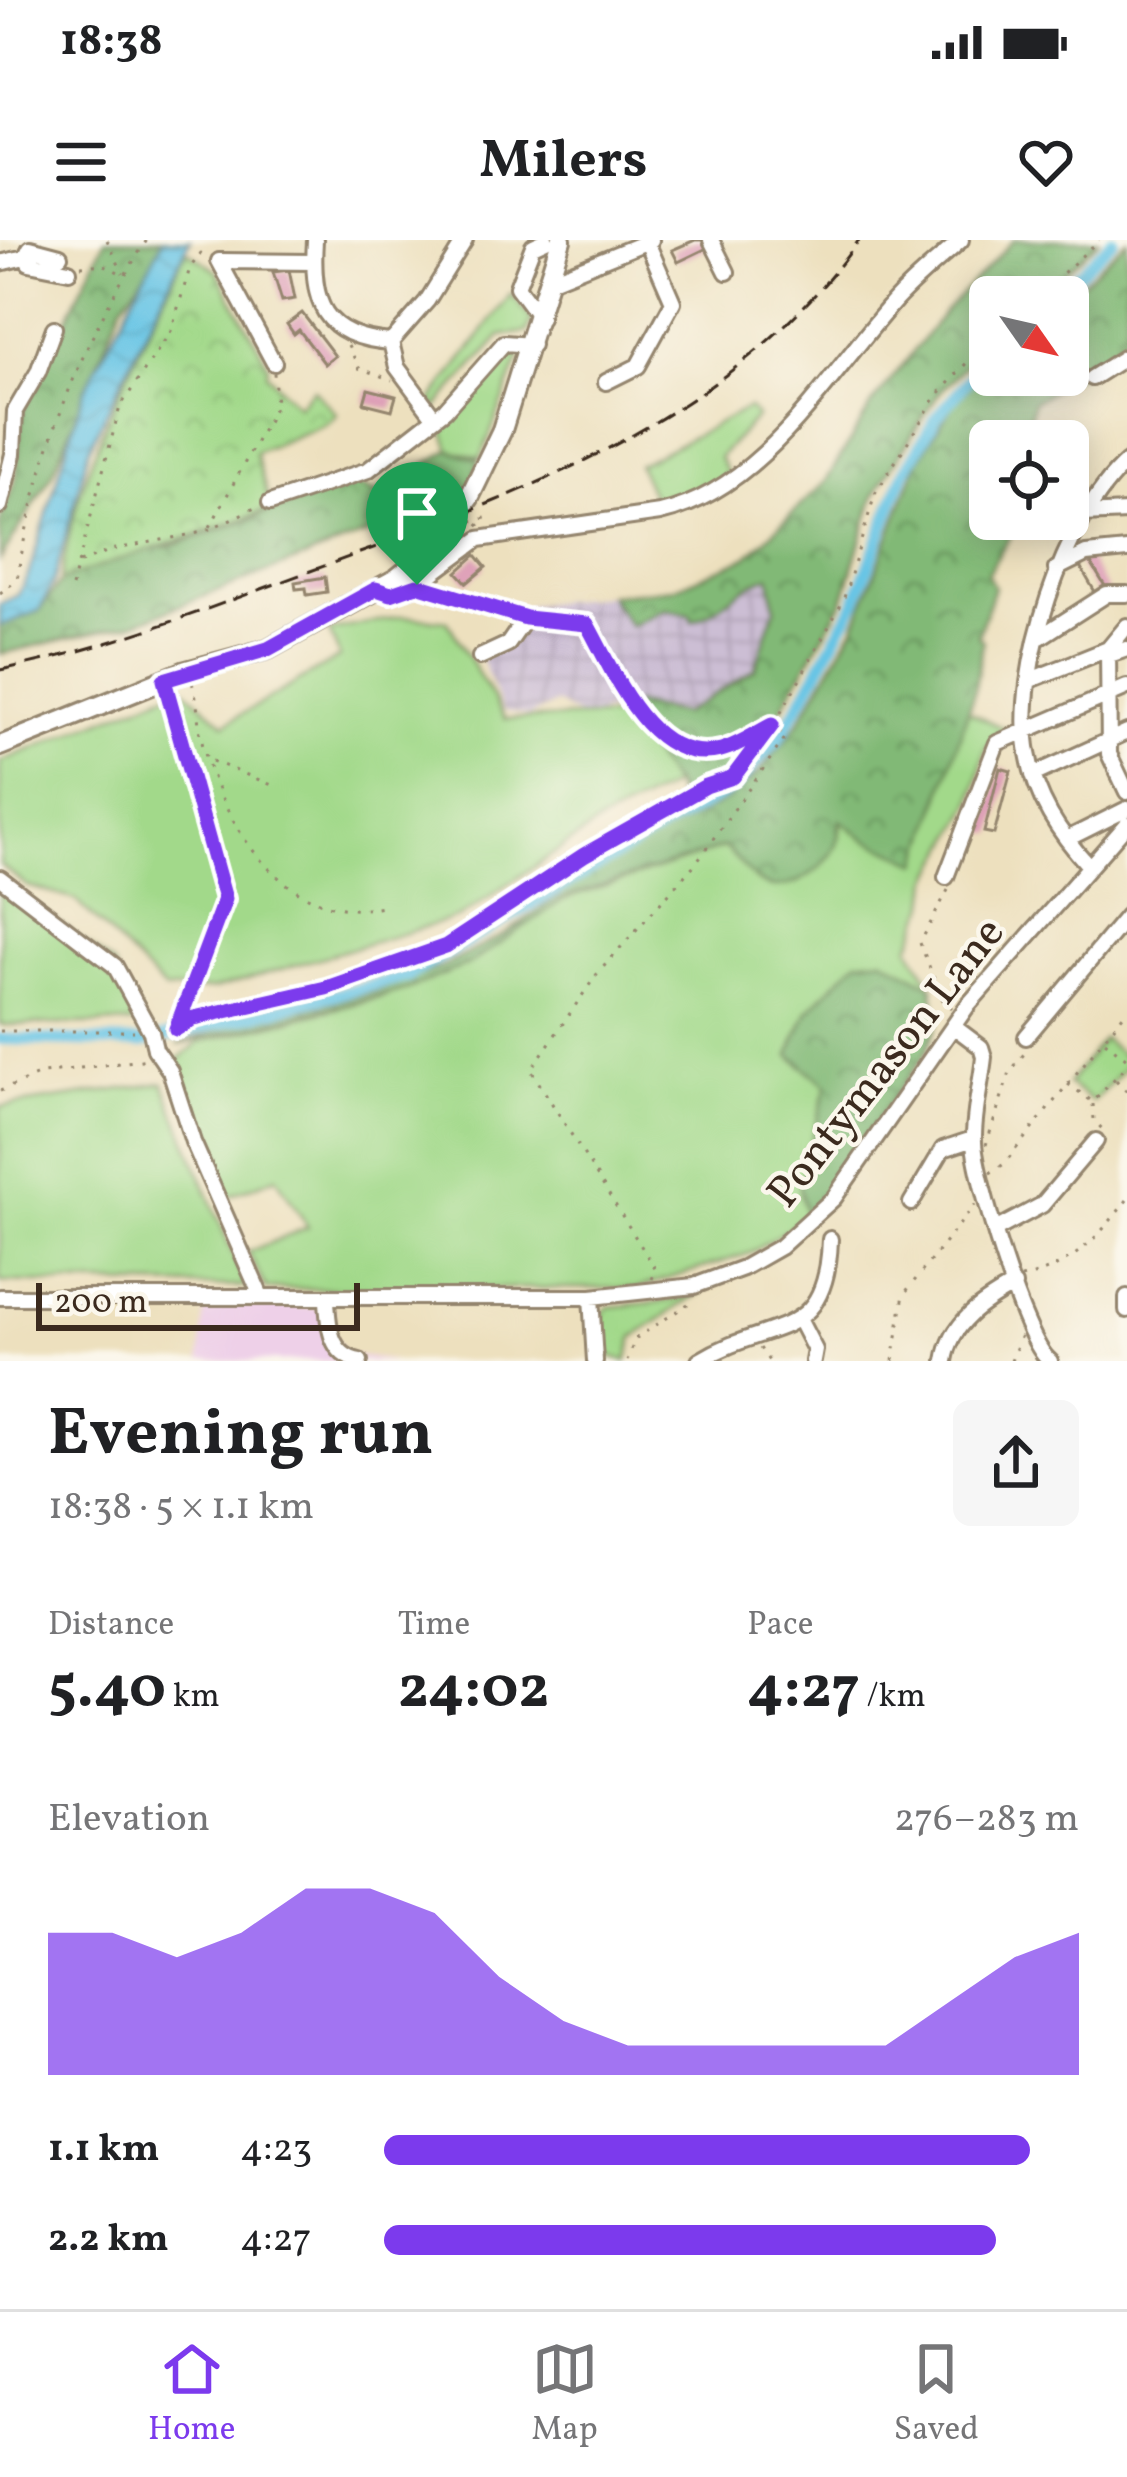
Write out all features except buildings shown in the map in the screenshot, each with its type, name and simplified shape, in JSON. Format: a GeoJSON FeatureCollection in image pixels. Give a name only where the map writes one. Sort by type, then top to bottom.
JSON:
{"type":"FeatureCollection","features":[{"type":"Feature","properties":{"kind":"main road"},"geometry":{"type":"LineString","coordinates":[[0,746],[186,671],[268,649],[376,589],[444,538],[487,463],[532,345],[560,240]]}},
{"type":"Feature","properties":{"kind":"street"},"geometry":{"type":"LineString","coordinates":[[315,240],[321,309],[344,332],[391,342]]}},
{"type":"Feature","properties":{"kind":"street"},"geometry":{"type":"LineString","coordinates":[[391,342],[427,301],[465,240]]}},
{"type":"Feature","properties":{"kind":"street"},"geometry":{"type":"LineString","coordinates":[[540,318],[517,287],[533,246],[546,240]]}},
{"type":"Feature","properties":{"kind":"street"},"geometry":{"type":"LineString","coordinates":[[712,240],[727,272]]}},
{"type":"Feature","properties":{"kind":"street"},"geometry":{"type":"LineString","coordinates":[[376,589],[391,594],[417,585],[471,542],[660,513],[684,507],[719,488],[814,399],[903,292],[961,240]]}},
{"type":"Feature","properties":{"kind":"street"},"geometry":{"type":"LineString","coordinates":[[552,280],[649,241],[673,302],[638,366],[606,382]]}},
{"type":"Feature","properties":{"kind":"street"},"geometry":{"type":"LineString","coordinates":[[60,256],[30,248],[29,263],[69,271]]}},
{"type":"Feature","properties":{"kind":"street"},"geometry":{"type":"LineString","coordinates":[[0,263],[29,256]]}},
{"type":"Feature","properties":{"kind":"street"},"geometry":{"type":"LineString","coordinates":[[274,363],[219,261],[314,262]]}},
{"type":"Feature","properties":{"kind":"street"},"geometry":{"type":"LineString","coordinates":[[0,506],[14,454],[7,413],[38,372],[54,328]]}},
{"type":"Feature","properties":{"kind":"street"},"geometry":{"type":"LineString","coordinates":[[391,342],[404,379],[434,417]]}},
{"type":"Feature","properties":{"kind":"street"},"geometry":{"type":"LineString","coordinates":[[270,503],[368,470],[434,417],[504,343],[532,345]]}},
{"type":"Feature","properties":{"kind":"street"},"geometry":{"type":"LineString","coordinates":[[1092,378],[1127,356]]}},
{"type":"Feature","properties":{"kind":"street"},"geometry":{"type":"LineString","coordinates":[[1089,508],[1127,463]]}},
{"type":"Feature","properties":{"kind":"street"},"geometry":{"type":"LineString","coordinates":[[1089,514],[1127,512]]}},
{"type":"Feature","properties":{"kind":"street"},"geometry":{"type":"LineString","coordinates":[[1070,540],[1040,637],[1025,731],[1033,775],[1048,814],[1089,866]]}},
{"type":"Feature","properties":{"kind":"street"},"geometry":{"type":"LineString","coordinates":[[1078,540],[1084,548]]}},
{"type":"Feature","properties":{"kind":"street"},"geometry":{"type":"LineString","coordinates":[[1057,579],[1086,554],[1127,550]]}},
{"type":"Feature","properties":{"kind":"street"},"geometry":{"type":"LineString","coordinates":[[417,585],[526,618],[508,644],[480,657]]}},
{"type":"Feature","properties":{"kind":"street"},"geometry":{"type":"LineString","coordinates":[[1040,637],[1107,594],[1127,593]]}},
{"type":"Feature","properties":{"kind":"street"},"geometry":{"type":"LineString","coordinates":[[1108,652],[1127,626]]}},
{"type":"Feature","properties":{"kind":"street"},"geometry":{"type":"LineString","coordinates":[[1033,679],[1127,649]]}},
{"type":"Feature","properties":{"kind":"street"},"geometry":{"type":"LineString","coordinates":[[1108,652],[1120,689],[1109,754],[1127,792]]}},
{"type":"Feature","properties":{"kind":"street"},"geometry":{"type":"LineString","coordinates":[[946,878],[997,743],[1120,689]]}},
{"type":"Feature","properties":{"kind":"street"},"geometry":{"type":"LineString","coordinates":[[1033,775],[1127,733]]}},
{"type":"Feature","properties":{"kind":"street"},"geometry":{"type":"LineString","coordinates":[[1066,839],[1127,809]]}},
{"type":"Feature","properties":{"kind":"street","name":"Pontymason Lane"},"geometry":{"type":"LineString","coordinates":[[0,1297],[591,1298],[645,1295],[718,1276],[780,1247],[814,1219],[857,1170],[960,1023],[1127,824]]}},
{"type":"Feature","properties":{"kind":"street"},"geometry":{"type":"LineString","coordinates":[[0,878],[115,966],[156,1032],[156,1053],[170,1071],[193,1142],[260,1294]]}},
{"type":"Feature","properties":{"kind":"street"},"geometry":{"type":"LineString","coordinates":[[1026,1037],[1127,916]]}},
{"type":"Feature","properties":{"kind":"street"},"geometry":{"type":"LineString","coordinates":[[960,1023],[981,1047],[984,1058],[974,1146],[981,1187],[1025,1328],[1050,1361]]}},
{"type":"Feature","properties":{"kind":"street"},"geometry":{"type":"LineString","coordinates":[[997,1229],[1042,1205],[1096,1141]]}},
{"type":"Feature","properties":{"kind":"street"},"geometry":{"type":"LineString","coordinates":[[910,1203],[943,1149],[974,1146]]}},
{"type":"Feature","properties":{"kind":"street"},"geometry":{"type":"LineString","coordinates":[[699,1361],[733,1342],[800,1322],[829,1281],[826,1248]]}},
{"type":"Feature","properties":{"kind":"street"},"geometry":{"type":"LineString","coordinates":[[946,1361],[958,1328],[978,1306],[1013,1282]]}},
{"type":"Feature","properties":{"kind":"street"},"geometry":{"type":"LineString","coordinates":[[1127,1297],[1127,1310]]}},
{"type":"Feature","properties":{"kind":"street"},"geometry":{"type":"LineString","coordinates":[[591,1298],[596,1361]]}},
{"type":"Feature","properties":{"kind":"street"},"geometry":{"type":"LineString","coordinates":[[327,1299],[334,1344],[349,1359],[360,1361]]}},
{"type":"Feature","properties":{"kind":"street"},"geometry":{"type":"LineString","coordinates":[[800,1322],[815,1350],[813,1361]]}},
{"type":"Feature","properties":{"kind":"path"},"geometry":{"type":"LineString","coordinates":[[107,240],[124,275]]}},
{"type":"Feature","properties":{"kind":"path"},"geometry":{"type":"LineString","coordinates":[[0,593],[17,580],[27,521],[71,382],[124,275],[147,240]]}},
{"type":"Feature","properties":{"kind":"path"},"geometry":{"type":"LineString","coordinates":[[1060,276],[1099,240]]}},
{"type":"Feature","properties":{"kind":"path"},"geometry":{"type":"LineString","coordinates":[[71,587],[120,407],[171,331],[190,268],[201,253],[219,261]]}},
{"type":"Feature","properties":{"kind":"path"},"geometry":{"type":"LineString","coordinates":[[344,332],[358,368],[381,380],[404,379]]}},
{"type":"Feature","properties":{"kind":"path"},"geometry":{"type":"LineString","coordinates":[[156,1032],[176,1029],[194,1018],[326,988],[446,946],[584,855],[706,786],[733,777],[772,725],[843,601],[874,494],[936,397],[969,361]]}},
{"type":"Feature","properties":{"kind":"path"},"geometry":{"type":"LineString","coordinates":[[209,528],[276,405],[274,363]]}},
{"type":"Feature","properties":{"kind":"path"},"geometry":{"type":"LineString","coordinates":[[78,564],[111,550],[209,528],[270,503]]}},
{"type":"Feature","properties":{"kind":"path"},"geometry":{"type":"LineString","coordinates":[[526,618],[587,624],[641,718],[678,747],[719,751],[772,725]]}},
{"type":"Feature","properties":{"kind":"path"},"geometry":{"type":"LineString","coordinates":[[186,671],[195,689],[209,760],[230,824],[280,879],[305,898],[341,910],[387,906]]}},
{"type":"Feature","properties":{"kind":"path"},"geometry":{"type":"LineString","coordinates":[[164,680],[225,899],[176,1029]]}},
{"type":"Feature","properties":{"kind":"path"},"geometry":{"type":"LineString","coordinates":[[645,1295],[656,1270],[531,1070],[597,974],[695,864],[786,737],[772,725]]}},
{"type":"Feature","properties":{"kind":"path"},"geometry":{"type":"LineString","coordinates":[[209,760],[277,787]]}},
{"type":"Feature","properties":{"kind":"path"},"geometry":{"type":"LineString","coordinates":[[946,878],[950,887],[920,943],[941,999],[960,1023]]}},
{"type":"Feature","properties":{"kind":"path"},"geometry":{"type":"LineString","coordinates":[[893,1361],[904,1294],[981,1187],[1127,1010]]}},
{"type":"Feature","properties":{"kind":"path"},"geometry":{"type":"LineString","coordinates":[[0,1031],[134,1031]]}},
{"type":"Feature","properties":{"kind":"path"},"geometry":{"type":"LineString","coordinates":[[974,1146],[986,1146],[1010,1072],[1027,1051],[1026,1037]]}},
{"type":"Feature","properties":{"kind":"path"},"geometry":{"type":"LineString","coordinates":[[1096,1141],[1105,1129],[1094,1120],[1094,1102],[1127,1062],[1103,1040]]}},
{"type":"Feature","properties":{"kind":"path"},"geometry":{"type":"LineString","coordinates":[[0,1090],[44,1073],[156,1053]]}},
{"type":"Feature","properties":{"kind":"path"},"geometry":{"type":"LineString","coordinates":[[1114,1079],[1127,1092]]}},
{"type":"Feature","properties":{"kind":"path"},"geometry":{"type":"LineString","coordinates":[[1068,1084],[1094,1102]]}},
{"type":"Feature","properties":{"kind":"path"},"geometry":{"type":"LineString","coordinates":[[1013,1282],[1048,1273],[1091,1246],[1127,1200]]}},
{"type":"Feature","properties":{"kind":"path"},"geometry":{"type":"LineString","coordinates":[[627,1361],[635,1339],[710,1289],[718,1276]]}},
{"type":"Feature","properties":{"kind":"path"},"geometry":{"type":"LineString","coordinates":[[1011,1361],[1025,1328]]}},
{"type":"Feature","properties":{"kind":"shaded area"},"geometry":{"type":"Polygon","coordinates":[[[770,575],[775,609],[756,669],[682,714],[635,704],[582,718],[556,703],[529,716],[503,711],[480,657],[508,643],[529,605],[609,595],[630,626],[665,609],[691,612],[692,620],[708,615],[748,583],[770,575]]]}},
{"type":"Feature","properties":{"kind":"shaded area"},"geometry":{"type":"Polygon","coordinates":[[[205,1303],[335,1309],[330,1328],[345,1355],[397,1361],[200,1361],[205,1303]]]}},
{"type":"Feature","properties":{"kind":"green space"},"geometry":{"type":"Polygon","coordinates":[[[105,240],[171,240],[121,306],[53,473],[0,560],[0,523],[16,478],[22,412],[105,240]]]}},
{"type":"Feature","properties":{"kind":"green space"},"geometry":{"type":"Polygon","coordinates":[[[1014,240],[1099,240],[1060,276],[979,276],[1014,240]]]}},
{"type":"Feature","properties":{"kind":"green space"},"geometry":{"type":"Polygon","coordinates":[[[1127,240],[1126,335],[1089,368],[1089,276],[1127,240]]]}},
{"type":"Feature","properties":{"kind":"green space"},"geometry":{"type":"Polygon","coordinates":[[[186,250],[217,271],[268,364],[267,374],[298,406],[313,389],[337,414],[328,423],[255,453],[271,508],[61,581],[94,452],[186,250]]]}},
{"type":"Feature","properties":{"kind":"green space"},"geometry":{"type":"Polygon","coordinates":[[[969,286],[969,361],[936,397],[875,494],[843,601],[772,725],[733,777],[679,803],[674,785],[623,716],[635,704],[683,714],[755,669],[775,609],[770,576],[692,621],[690,614],[665,609],[630,626],[609,595],[674,588],[747,557],[826,481],[873,403],[969,286]]]}},
{"type":"Feature","properties":{"kind":"green space"},"geometry":{"type":"Polygon","coordinates":[[[511,294],[532,320],[527,332],[501,336],[436,408],[430,403],[511,294]]]}},
{"type":"Feature","properties":{"kind":"green space"},"geometry":{"type":"Polygon","coordinates":[[[508,348],[520,357],[481,458],[450,450],[441,423],[508,348]]]}},
{"type":"Feature","properties":{"kind":"green space"},"geometry":{"type":"Polygon","coordinates":[[[969,386],[969,396],[1043,396],[1033,402],[1029,420],[969,420],[969,540],[1008,540],[987,574],[994,587],[978,636],[983,641],[974,692],[919,863],[865,839],[840,820],[830,855],[802,880],[779,887],[758,881],[724,847],[567,897],[471,963],[408,989],[177,1045],[221,1028],[372,992],[442,967],[505,934],[593,871],[728,799],[760,772],[797,725],[854,627],[918,461],[969,386]]]}},
{"type":"Feature","properties":{"kind":"green space"},"geometry":{"type":"Polygon","coordinates":[[[748,408],[757,417],[719,457],[729,476],[700,494],[658,507],[638,465],[748,408]]]}},
{"type":"Feature","properties":{"kind":"green space"},"geometry":{"type":"Polygon","coordinates":[[[450,450],[479,460],[469,495],[134,623],[0,654],[0,626],[39,611],[61,581],[135,550],[172,546],[351,483],[377,493],[450,450]]]}},
{"type":"Feature","properties":{"kind":"green space"},"geometry":{"type":"Polygon","coordinates":[[[403,616],[447,621],[505,719],[623,716],[674,785],[600,822],[460,917],[214,989],[165,990],[76,900],[27,886],[0,865],[0,762],[182,687],[225,724],[340,657],[329,631],[403,616]]]}},
{"type":"Feature","properties":{"kind":"green space"},"geometry":{"type":"Polygon","coordinates":[[[968,711],[1011,732],[986,748],[971,805],[930,880],[927,904],[910,947],[932,986],[882,959],[808,1011],[827,1085],[806,1217],[751,1253],[638,1288],[266,1289],[248,1252],[308,1227],[276,1177],[225,1198],[174,1063],[199,1042],[379,998],[471,963],[562,900],[725,847],[737,858],[839,839],[841,820],[865,839],[924,840],[968,711]]]}},
{"type":"Feature","properties":{"kind":"green space"},"geometry":{"type":"Polygon","coordinates":[[[0,878],[114,965],[138,1023],[0,1025],[0,878]]]}},
{"type":"Feature","properties":{"kind":"green space"},"geometry":{"type":"Polygon","coordinates":[[[882,958],[932,986],[938,1023],[924,1056],[806,1217],[799,1187],[827,1085],[789,1055],[808,1011],[857,961],[882,958]]]}},
{"type":"Feature","properties":{"kind":"green space"},"geometry":{"type":"Polygon","coordinates":[[[1103,1039],[1127,1059],[1127,1065],[1093,1102],[1068,1084],[1103,1039]]]}},
{"type":"Feature","properties":{"kind":"green space"},"geometry":{"type":"Polygon","coordinates":[[[163,1083],[246,1287],[0,1282],[0,1107],[163,1083]]]}},
{"type":"Feature","properties":{"kind":"green space"},"geometry":{"type":"Polygon","coordinates":[[[702,1291],[634,1337],[627,1361],[604,1354],[601,1316],[608,1307],[669,1301],[702,1291]]]}},
{"type":"Feature","properties":{"kind":"water"},"geometry":{"type":"Polygon","coordinates":[[[163,240],[190,240],[89,448],[54,581],[39,611],[0,626],[0,604],[18,595],[29,573],[84,391],[163,240]]]}},
{"type":"Feature","properties":{"kind":"waterway"},"geometry":{"type":"LineString","coordinates":[[1076,276],[1113,240]]}},
{"type":"Feature","properties":{"kind":"waterway"},"geometry":{"type":"LineString","coordinates":[[0,1039],[142,1043],[408,976],[734,787],[779,738],[807,691],[855,602],[904,473],[936,418],[969,379]]}},
{"type":"Feature","properties":{"kind":"railway"},"geometry":{"type":"LineString","coordinates":[[0,670],[116,640],[230,601],[459,515],[609,448],[680,407],[746,360],[806,304],[859,240]]}},
{"type":"Feature","properties":{"kind":"route"},"geometry":{"type":"LineString","coordinates":[[417,585],[439,587],[526,618],[587,624],[641,718],[678,747],[719,751],[772,725],[733,777],[706,786],[584,855],[446,946],[326,988],[194,1018],[176,1029],[225,899],[164,680],[268,649],[376,589],[391,594],[417,585]]}}]}
